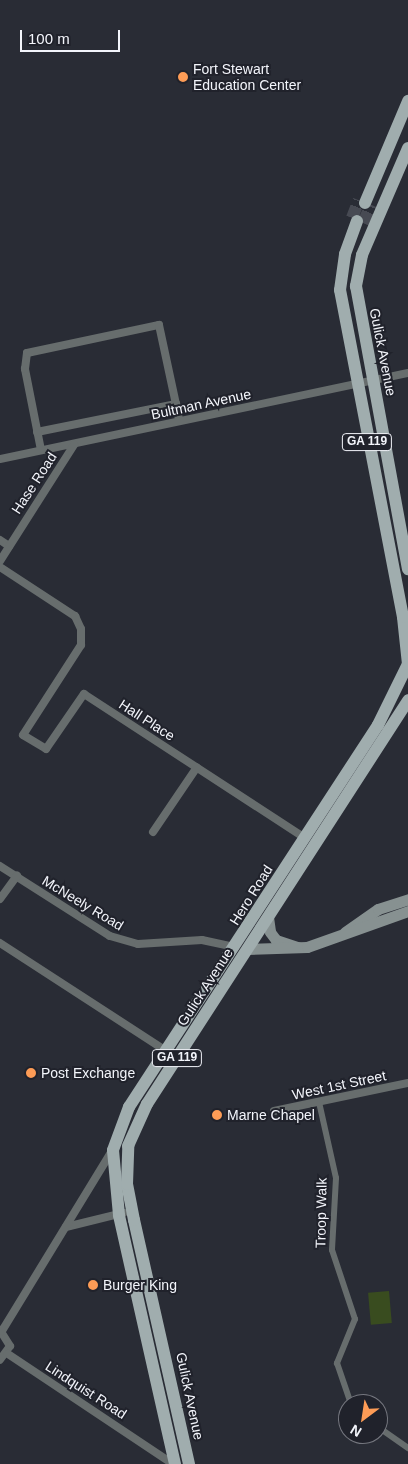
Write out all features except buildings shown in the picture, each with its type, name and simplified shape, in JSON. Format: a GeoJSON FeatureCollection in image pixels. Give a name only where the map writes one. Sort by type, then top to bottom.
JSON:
{"type":"FeatureCollection","features":[{"type":"Feature","properties":{"kind":"main road"},"geometry":{"type":"LineString","coordinates":[[365,203],[408,101]]}},
{"type":"Feature","properties":{"kind":"main road","name":"Gulick Avenue"},"geometry":{"type":"LineString","coordinates":[[408,148],[357,273],[358,308],[408,569]]}},
{"type":"Feature","properties":{"kind":"main road","name":"GA 119"},"geometry":{"type":"LineString","coordinates":[[357,223],[340,290],[355,386],[404,617],[407,655]]}},
{"type":"Feature","properties":{"kind":"main road","name":"Hero Road"},"geometry":{"type":"LineString","coordinates":[[113,1150],[130,1107],[166,1051],[242,948],[305,838],[396,696],[406,673],[407,655]]}},
{"type":"Feature","properties":{"kind":"main road","name":"Gulick Avenue"},"geometry":{"type":"LineString","coordinates":[[189,1464],[132,1211],[126,1169],[134,1125],[242,948],[268,917],[408,700]]}},
{"type":"Feature","properties":{"kind":"main road"},"geometry":{"type":"LineString","coordinates":[[338,938],[378,909],[408,899]]}},
{"type":"Feature","properties":{"kind":"main road"},"geometry":{"type":"LineString","coordinates":[[242,948],[307,947],[338,938],[408,912]]}},
{"type":"Feature","properties":{"kind":"main road"},"geometry":{"type":"LineString","coordinates":[[268,917],[270,932],[276,940],[307,947]]}},
{"type":"Feature","properties":{"kind":"main road","name":"Gulick Avenue"},"geometry":{"type":"LineString","coordinates":[[113,1150],[119,1215],[170,1438],[174,1464]]}},
{"type":"Feature","properties":{"kind":"street"},"geometry":{"type":"LineString","coordinates":[[41,450],[25,369],[26,353],[159,325],[179,420]]}},
{"type":"Feature","properties":{"kind":"street","name":"Bultman Avenue"},"geometry":{"type":"LineString","coordinates":[[0,459],[74,445],[179,420],[355,386],[408,373]]}},
{"type":"Feature","properties":{"kind":"street"},"geometry":{"type":"LineString","coordinates":[[38,432],[176,404]]}},
{"type":"Feature","properties":{"kind":"street","name":"Hase Road"},"geometry":{"type":"LineString","coordinates":[[0,561],[74,445]]}},
{"type":"Feature","properties":{"kind":"street"},"geometry":{"type":"LineString","coordinates":[[0,540],[9,546]]}},
{"type":"Feature","properties":{"kind":"street","name":"Hall Place"},"geometry":{"type":"LineString","coordinates":[[0,567],[75,616],[81,629],[81,645],[23,735],[46,749],[84,694],[305,838]]}},
{"type":"Feature","properties":{"kind":"street"},"geometry":{"type":"LineString","coordinates":[[153,832],[197,767]]}},
{"type":"Feature","properties":{"kind":"street","name":"McNeely Road"},"geometry":{"type":"LineString","coordinates":[[0,866],[124,942],[157,945],[202,940],[242,948]]}},
{"type":"Feature","properties":{"kind":"street"},"geometry":{"type":"LineString","coordinates":[[0,900],[17,876]]}},
{"type":"Feature","properties":{"kind":"street"},"geometry":{"type":"LineString","coordinates":[[0,943],[166,1051]]}},
{"type":"Feature","properties":{"kind":"street","name":"West 1st Street"},"geometry":{"type":"LineString","coordinates":[[274,1112],[408,1083]]}},
{"type":"Feature","properties":{"kind":"street","name":"Troop Walk"},"geometry":{"type":"LineString","coordinates":[[320,1102],[336,1178],[332,1250],[355,1319],[337,1363],[348,1394]]}},
{"type":"Feature","properties":{"kind":"street"},"geometry":{"type":"LineString","coordinates":[[0,1360],[8,1354],[9,1338],[1,1330],[113,1150]]}},
{"type":"Feature","properties":{"kind":"street"},"geometry":{"type":"LineString","coordinates":[[66,1227],[132,1211]]}},
{"type":"Feature","properties":{"kind":"street","name":"Lindquist Road"},"geometry":{"type":"LineString","coordinates":[[8,1354],[174,1464]]}},
{"type":"Feature","properties":{"kind":"street"},"geometry":{"type":"LineString","coordinates":[[388,1434],[408,1448]]}},
{"type":"Feature","properties":{"kind":"street"},"geometry":{"type":"LineString","coordinates":[[151,1447],[170,1438]]}},
{"type":"Feature","properties":{"kind":"green space"},"geometry":{"type":"Polygon","coordinates":[[[389,1291],[392,1323],[371,1325],[368,1293],[389,1291]]]}},
{"type":"Feature","properties":{"kind":"tunnel"},"geometry":{"type":"LineString","coordinates":[[352,218],[359,200]]}},
{"type":"Feature","properties":{"kind":"tunnel"},"geometry":{"type":"LineString","coordinates":[[363,223],[371,205]]}},
{"type":"Feature","properties":{"kind":"place","name":"Fort Stewart Education Center"},"geometry":{"type":"Point","coordinates":[183,77]}},
{"type":"Feature","properties":{"kind":"place","name":"Post Exchange"},"geometry":{"type":"Point","coordinates":[31,1073]}},
{"type":"Feature","properties":{"kind":"place","name":"Marne Chapel"},"geometry":{"type":"Point","coordinates":[217,1115]}},
{"type":"Feature","properties":{"kind":"place","name":"Burger King"},"geometry":{"type":"Point","coordinates":[93,1285]}}]}
